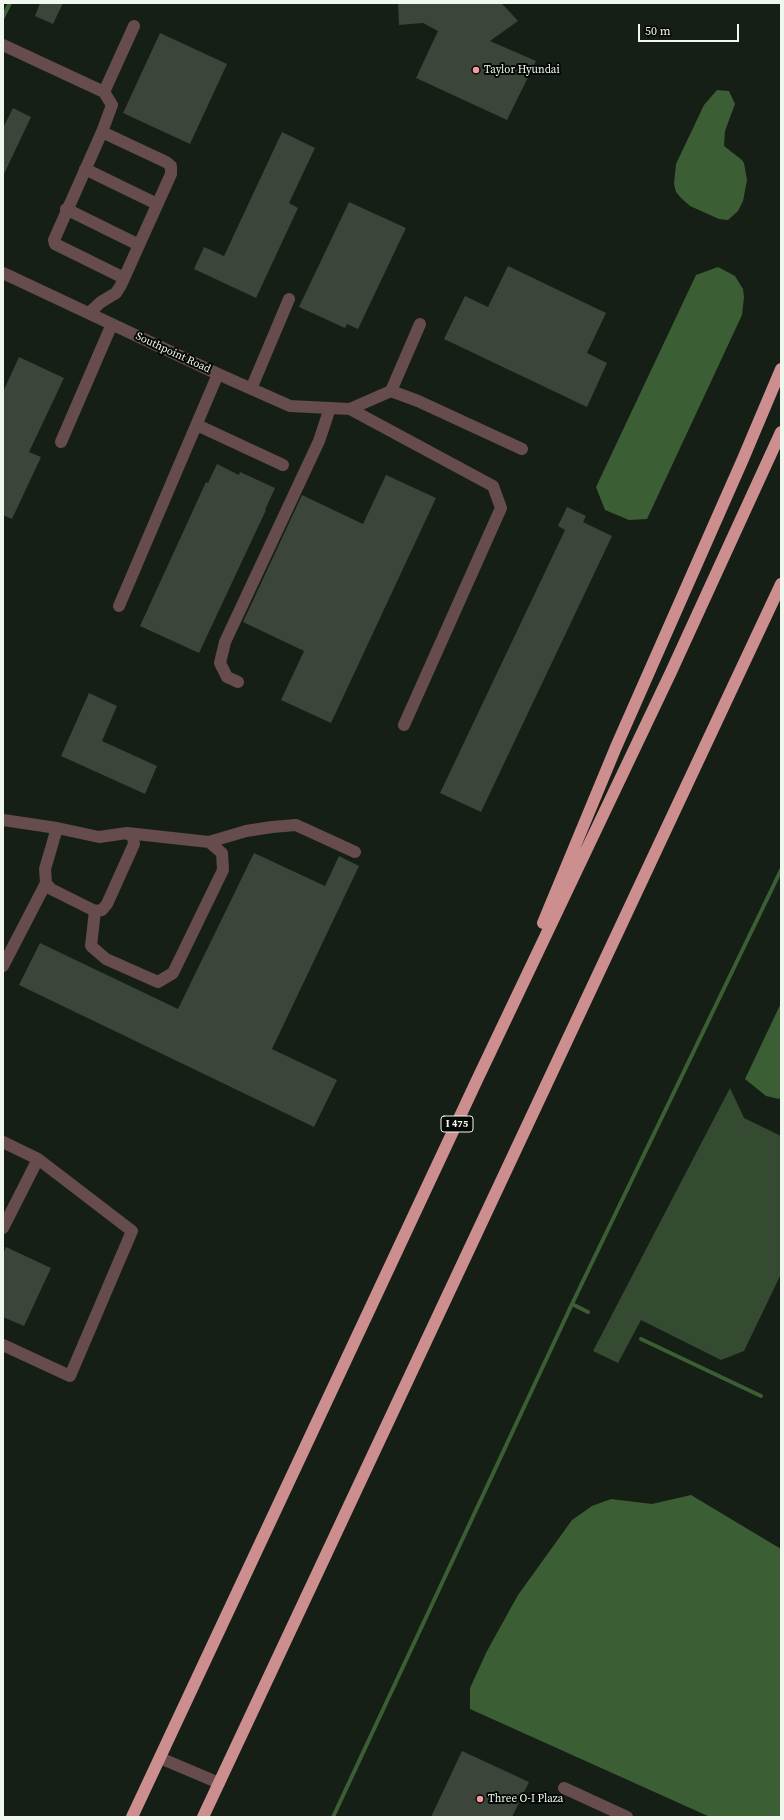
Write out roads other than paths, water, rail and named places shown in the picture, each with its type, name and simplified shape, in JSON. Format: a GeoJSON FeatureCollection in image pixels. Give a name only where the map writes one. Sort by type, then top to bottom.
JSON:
{"type":"FeatureCollection","features":[{"type":"Feature","properties":{"kind":"highway"},"geometry":{"type":"LineString","coordinates":[[477,1080],[619,740],[740,466],[781,369]]}},
{"type":"Feature","properties":{"kind":"highway","name":"I 475"},"geometry":{"type":"LineString","coordinates":[[132,1817],[477,1080],[672,672],[781,432]]}},
{"type":"Feature","properties":{"kind":"highway"},"geometry":{"type":"LineString","coordinates":[[203,1817],[781,584]]}},
{"type":"Feature","properties":{"kind":"highway"},"geometry":{"type":"LineString","coordinates":[[721,711],[781,602]]}},
{"type":"Feature","properties":{"kind":"street"},"geometry":{"type":"LineString","coordinates":[[104,92],[134,26]]}},
{"type":"Feature","properties":{"kind":"street"},"geometry":{"type":"LineString","coordinates":[[3,45],[104,92],[112,105],[102,132],[66,209],[55,234],[54,240],[56,244],[124,278]]}},
{"type":"Feature","properties":{"kind":"street"},"geometry":{"type":"LineString","coordinates":[[89,313],[101,302],[116,294],[171,174],[171,166],[166,162],[102,132]]}},
{"type":"Feature","properties":{"kind":"street"},"geometry":{"type":"LineString","coordinates":[[85,169],[157,204]]}},
{"type":"Feature","properties":{"kind":"street"},"geometry":{"type":"LineString","coordinates":[[66,209],[139,245]]}},
{"type":"Feature","properties":{"kind":"street","name":"Southpoint Road"},"geometry":{"type":"LineString","coordinates":[[3,274],[290,406],[350,408]]}},
{"type":"Feature","properties":{"kind":"street"},"geometry":{"type":"LineString","coordinates":[[251,389],[289,299]]}},
{"type":"Feature","properties":{"kind":"street"},"geometry":{"type":"LineString","coordinates":[[61,442],[112,324]]}},
{"type":"Feature","properties":{"kind":"street"},"geometry":{"type":"LineString","coordinates":[[391,391],[420,324]]}},
{"type":"Feature","properties":{"kind":"street"},"geometry":{"type":"LineString","coordinates":[[119,606],[218,374]]}},
{"type":"Feature","properties":{"kind":"street"},"geometry":{"type":"LineString","coordinates":[[350,408],[391,391],[418,401],[522,449]]}},
{"type":"Feature","properties":{"kind":"street"},"geometry":{"type":"LineString","coordinates":[[238,682],[227,677],[220,663],[225,642],[319,441],[330,408]]}},
{"type":"Feature","properties":{"kind":"street"},"geometry":{"type":"LineString","coordinates":[[350,408],[493,486],[501,508],[404,725]]}},
{"type":"Feature","properties":{"kind":"street"},"geometry":{"type":"LineString","coordinates":[[197,426],[282,465]]}},
{"type":"Feature","properties":{"kind":"street"},"geometry":{"type":"LineString","coordinates":[[3,820],[99,836],[127,833],[209,842],[246,831],[272,826],[296,825],[355,852]]}},
{"type":"Feature","properties":{"kind":"street"},"geometry":{"type":"LineString","coordinates":[[3,966],[46,883],[45,869],[57,828]]}},
{"type":"Feature","properties":{"kind":"street"},"geometry":{"type":"LineString","coordinates":[[46,883],[51,889],[94,911],[102,910],[107,904],[134,844],[133,837],[127,833]]}},
{"type":"Feature","properties":{"kind":"street"},"geometry":{"type":"LineString","coordinates":[[94,911],[91,946],[106,959],[158,982],[173,973],[223,870],[222,853],[209,842]]}},
{"type":"Feature","properties":{"kind":"street"},"geometry":{"type":"LineString","coordinates":[[3,1142],[38,1159],[132,1231],[70,1376],[3,1345]]}},
{"type":"Feature","properties":{"kind":"street"},"geometry":{"type":"LineString","coordinates":[[3,1228],[38,1159]]}},
{"type":"Feature","properties":{"kind":"street"},"geometry":{"type":"LineString","coordinates":[[160,1758],[219,1783]]}},
{"type":"Feature","properties":{"kind":"street"},"geometry":{"type":"LineString","coordinates":[[564,1788],[627,1817]]}},
{"type":"Feature","properties":{"kind":"waterway"},"geometry":{"type":"LineString","coordinates":[[3,17],[10,3]]}},
{"type":"Feature","properties":{"kind":"waterway"},"geometry":{"type":"LineString","coordinates":[[333,1817],[572,1304],[781,870]]}},
{"type":"Feature","properties":{"kind":"waterway"},"geometry":{"type":"LineString","coordinates":[[572,1304],[588,1312]]}},
{"type":"Feature","properties":{"kind":"waterway"},"geometry":{"type":"LineString","coordinates":[[641,1339],[761,1396]]}},
{"type":"Feature","properties":{"kind":"place","name":"Taylor Hyundai"},"geometry":{"type":"Point","coordinates":[476,70]}},
{"type":"Feature","properties":{"kind":"place","name":"Three O-I Plaza"},"geometry":{"type":"Point","coordinates":[480,1799]}}]}
